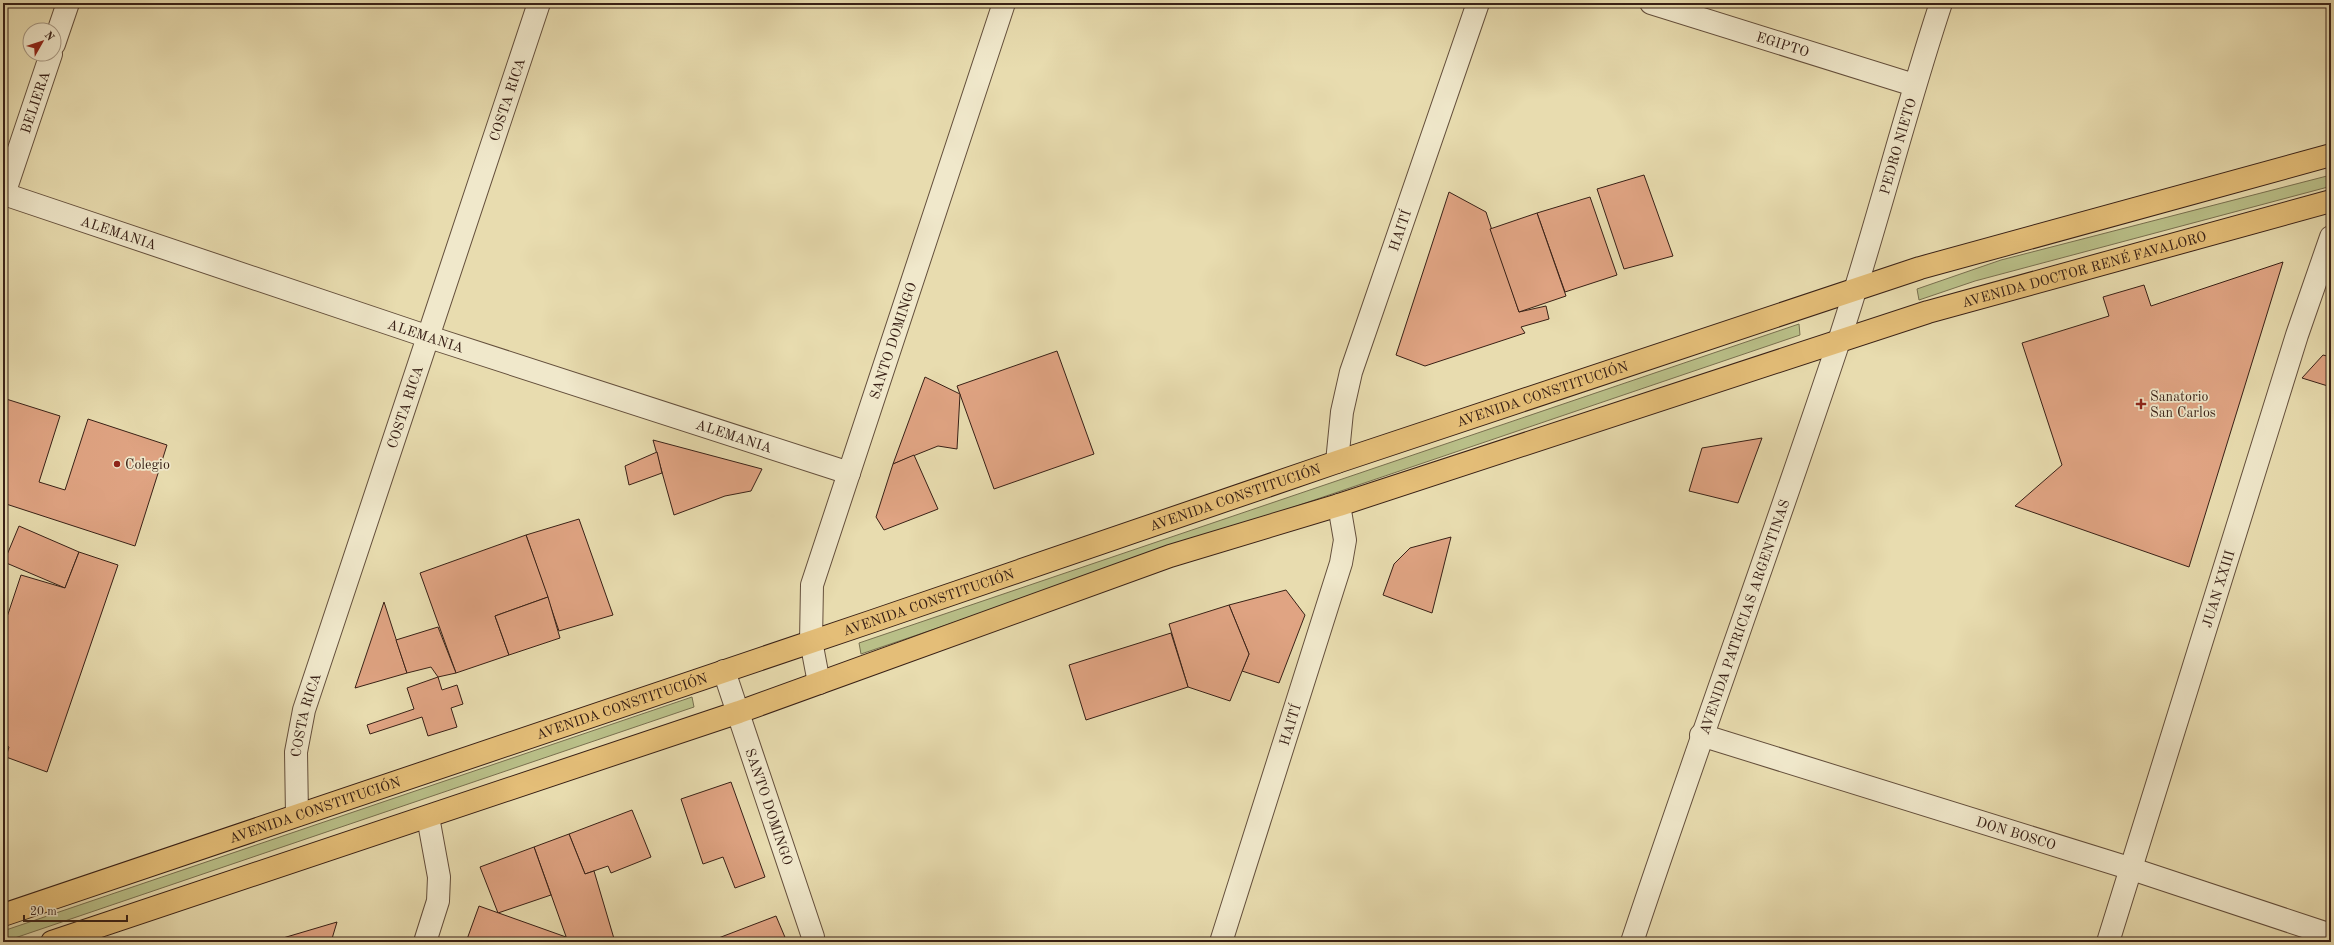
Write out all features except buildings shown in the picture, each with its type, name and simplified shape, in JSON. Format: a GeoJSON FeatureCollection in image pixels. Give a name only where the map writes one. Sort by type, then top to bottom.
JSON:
{"type":"FeatureCollection","features":[{"type":"Feature","properties":{"kind":"main road"},"geometry":{"type":"LineString","coordinates":[[1855,290],[1920,268],[2331,156]]}},
{"type":"Feature","properties":{"kind":"main road","name":"AVENIDA DOCTOR RENÉ FAVALORO"},"geometry":{"type":"LineString","coordinates":[[1839,341],[1928,312],[2331,201]]}},
{"type":"Feature","properties":{"kind":"main road","name":"AVENIDA CONSTITUCIÓN"},"geometry":{"type":"LineString","coordinates":[[3,914],[811,642],[1337,462],[1855,290]]}},
{"type":"Feature","properties":{"kind":"main road"},"geometry":{"type":"LineString","coordinates":[[52,942],[739,712],[1170,556],[1339,505],[1839,341]]}},
{"type":"Feature","properties":{"kind":"street"},"geometry":{"type":"LineString","coordinates":[[62,22],[68,3]]}},
{"type":"Feature","properties":{"kind":"street","name":"COSTA RICA"},"geometry":{"type":"LineString","coordinates":[[297,815],[296,752],[304,710],[539,3]]}},
{"type":"Feature","properties":{"kind":"street","name":"SANTO DOMINGO"},"geometry":{"type":"LineString","coordinates":[[819,683],[811,642],[812,585],[1004,3]]}},
{"type":"Feature","properties":{"kind":"street","name":"HAITÍ"},"geometry":{"type":"LineString","coordinates":[[1337,462],[1342,412],[1351,372],[1478,3]]}},
{"type":"Feature","properties":{"kind":"street","name":"EGIPTO"},"geometry":{"type":"LineString","coordinates":[[1651,3],[1914,85]]}},
{"type":"Feature","properties":{"kind":"street","name":"PEDRO NIETO"},"geometry":{"type":"LineString","coordinates":[[1855,290],[1914,85],[1941,3]]}},
{"type":"Feature","properties":{"kind":"street","name":"BELIERA"},"geometry":{"type":"LineString","coordinates":[[3,195],[48,62]]}},
{"type":"Feature","properties":{"kind":"street","name":"ALEMANIA"},"geometry":{"type":"LineString","coordinates":[[3,195],[429,337],[849,474]]}},
{"type":"Feature","properties":{"kind":"street","name":"JUAN XXIII"},"geometry":{"type":"LineString","coordinates":[[2108,942],[2132,869],[2294,342],[2331,237]]}},
{"type":"Feature","properties":{"kind":"street","name":"AVENIDA PATRICIAS ARGENTINAS"},"geometry":{"type":"LineString","coordinates":[[1632,942],[1701,735],[1839,341],[1855,290]]}},
{"type":"Feature","properties":{"kind":"street","name":"HAITÍ"},"geometry":{"type":"LineString","coordinates":[[1221,942],[1341,564],[1345,540],[1339,505]]}},
{"type":"Feature","properties":{"kind":"street","name":"SANTO DOMINGO"},"geometry":{"type":"LineString","coordinates":[[724,671],[818,940]]}},
{"type":"Feature","properties":{"kind":"street","name":"DON BOSCO"},"geometry":{"type":"LineString","coordinates":[[1701,735],[2132,869],[2331,935]]}},
{"type":"Feature","properties":{"kind":"street"},"geometry":{"type":"LineString","coordinates":[[425,942],[438,901],[438,877],[428,817]]}},
{"type":"Feature","properties":{"kind":"green space"},"geometry":{"type":"Polygon","coordinates":[[[2327,176],[2328,187],[1975,281],[1919,300],[1917,289],[2001,260],[2327,176]]]}},
{"type":"Feature","properties":{"kind":"green space"},"geometry":{"type":"Polygon","coordinates":[[[1799,324],[1800,335],[861,654],[859,643],[1799,324]]]}},
{"type":"Feature","properties":{"kind":"green space"},"geometry":{"type":"Polygon","coordinates":[[[692,697],[694,707],[3,942],[3,931],[692,697]]]}},
{"type":"Feature","properties":{"kind":"place","name":"Sanatorio San Carlos"},"geometry":{"type":"Point","coordinates":[2141,404]}},
{"type":"Feature","properties":{"kind":"place","name":"Colegio"},"geometry":{"type":"Point","coordinates":[117,464]}}]}
